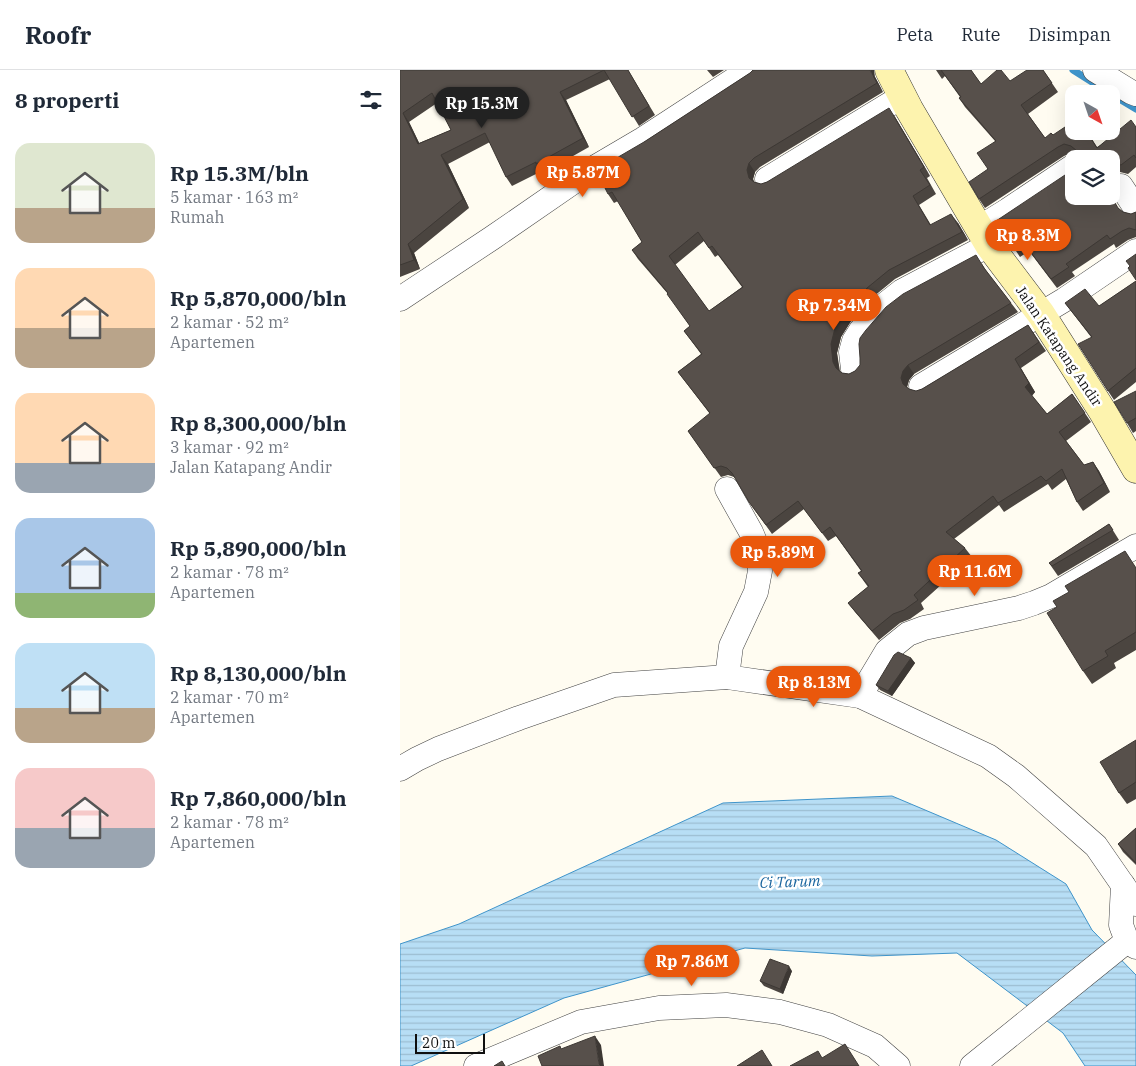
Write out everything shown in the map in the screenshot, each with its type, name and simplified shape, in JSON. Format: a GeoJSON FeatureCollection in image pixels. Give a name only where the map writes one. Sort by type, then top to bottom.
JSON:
{"type":"FeatureCollection","features":[{"type":"Feature","properties":{"kind":"street"},"geometry":{"type":"LineString","coordinates":[[400,300],[592,169],[643,139],[749,70]]}},
{"type":"Feature","properties":{"kind":"street","name":"Jalan Katapang Andir"},"geometry":{"type":"LineString","coordinates":[[889,70],[984,237],[1041,314],[1136,468]]}},
{"type":"Feature","properties":{"kind":"street"},"geometry":{"type":"LineString","coordinates":[[1095,70],[1134,92]]}},
{"type":"Feature","properties":{"kind":"street"},"geometry":{"type":"LineString","coordinates":[[767,179],[903,96]]}},
{"type":"Feature","properties":{"kind":"street"},"geometry":{"type":"LineString","coordinates":[[853,369],[851,352],[854,341],[883,306],[984,237],[1008,210],[1065,172]]}},
{"type":"Feature","properties":{"kind":"street"},"geometry":{"type":"LineString","coordinates":[[1121,186],[1136,209]]}},
{"type":"Feature","properties":{"kind":"street"},"geometry":{"type":"LineString","coordinates":[[921,386],[1064,300],[1136,251]]}},
{"type":"Feature","properties":{"kind":"street"},"geometry":{"type":"LineString","coordinates":[[727,489],[751,532],[759,551],[760,571],[756,592],[731,646],[727,677]]}},
{"type":"Feature","properties":{"kind":"street"},"geometry":{"type":"LineString","coordinates":[[860,696],[887,651],[908,634],[924,628],[1019,608],[1034,603],[1051,596],[1136,546]]}},
{"type":"Feature","properties":{"kind":"street"},"geometry":{"type":"LineString","coordinates":[[418,759],[519,718],[614,685],[727,677],[860,696],[988,756],[1016,776],[1096,846],[1136,904]]}},
{"type":"Feature","properties":{"kind":"street"},"geometry":{"type":"LineString","coordinates":[[972,1066],[1132,944],[1122,925],[1123,885]]}},
{"type":"Feature","properties":{"kind":"street"},"geometry":{"type":"LineString","coordinates":[[476,1066],[521,1058],[581,1022],[659,1008],[726,1005],[780,1012],[828,1025],[875,1046],[900,1066]]}},
{"type":"Feature","properties":{"kind":"water","name":"Ci Tarum"},"geometry":{"type":"Polygon","coordinates":[[[892,796],[996,840],[1066,884],[1092,930],[1136,975],[1136,1066],[1085,1066],[1063,1033],[957,953],[872,956],[745,948],[564,998],[411,1066],[400,1066],[400,944],[459,924],[723,803],[892,796]]]}},
{"type":"Feature","properties":{"kind":"building"},"geometry":{"type":"Polygon","coordinates":[[[400,70],[604,70],[560,92],[583,138],[536,164],[536,162],[506,177],[485,133],[441,155],[463,199],[408,244],[414,260],[400,265],[400,70]],[[432,93],[403,113],[418,144],[451,130],[432,93]]]}},
{"type":"Feature","properties":{"kind":"building"},"geometry":{"type":"Polygon","coordinates":[[[604,70],[628,70],[649,106],[632,117],[604,70]]]}},
{"type":"Feature","properties":{"kind":"building"},"geometry":{"type":"Polygon","coordinates":[[[753,70],[870,70],[877,83],[754,158],[749,163],[747,170],[749,178],[754,182],[761,184],[767,182],[889,108],[924,167],[920,170],[930,185],[913,196],[930,225],[951,214],[962,232],[889,270],[867,288],[845,312],[835,328],[831,344],[833,362],[836,368],[842,373],[849,374],[860,365],[860,338],[886,307],[903,294],[976,255],[1011,303],[908,365],[903,371],[901,378],[903,384],[909,389],[916,391],[922,389],[1028,325],[1039,342],[1015,359],[1029,383],[1025,387],[1047,414],[1072,394],[1085,413],[1059,432],[1084,465],[1093,462],[1104,483],[1077,502],[1062,469],[1046,481],[1041,476],[998,503],[993,496],[946,532],[965,548],[914,595],[918,600],[904,610],[893,614],[872,631],[848,603],[869,586],[858,573],[862,571],[830,527],[822,533],[798,501],[766,525],[749,502],[732,473],[727,468],[721,466],[714,468],[688,431],[710,413],[678,372],[702,354],[684,331],[690,326],[668,293],[632,250],[642,242],[612,192],[608,194],[596,170],[644,142],[753,70]],[[698,232],[669,256],[709,311],[743,287],[712,246],[709,248],[698,232]]]}},
{"type":"Feature","properties":{"kind":"building"},"geometry":{"type":"Polygon","coordinates":[[[941,70],[971,70],[981,84],[997,70],[1001,70],[1010,81],[1027,70],[1043,70],[1052,83],[1021,105],[1045,138],[1065,127],[1065,140],[1092,140],[1097,148],[1107,140],[1120,140],[1120,129],[1131,120],[1136,127],[1136,158],[1134,155],[1121,165],[1120,150],[1076,150],[1064,144],[979,199],[969,182],[988,169],[977,153],[996,141],[959,98],[961,97],[941,70]]]}},
{"type":"Feature","properties":{"kind":"building"},"geometry":{"type":"Polygon","coordinates":[[[1065,175],[1065,205],[1116,205],[1123,212],[1131,214],[1136,212],[1136,230],[1129,228],[1110,239],[1107,235],[1066,264],[1069,267],[1051,279],[1023,242],[1014,248],[997,222],[993,223],[1065,175]]]}},
{"type":"Feature","properties":{"kind":"building"},"geometry":{"type":"Polygon","coordinates":[[[1136,254],[1136,280],[1126,261],[1136,254]]]}},
{"type":"Feature","properties":{"kind":"building"},"geometry":{"type":"Polygon","coordinates":[[[1136,281],[1136,368],[1108,391],[1078,344],[1092,337],[1065,303],[1085,289],[1099,306],[1136,281]]]}},
{"type":"Feature","properties":{"kind":"building"},"geometry":{"type":"Polygon","coordinates":[[[1136,391],[1136,418],[1127,423],[1114,402],[1136,391]]]}},
{"type":"Feature","properties":{"kind":"building"},"geometry":{"type":"Polygon","coordinates":[[[1109,524],[1113,530],[1052,566],[1049,563],[1109,524]]]}},
{"type":"Feature","properties":{"kind":"building"},"geometry":{"type":"Polygon","coordinates":[[[1125,551],[1136,568],[1136,632],[1105,651],[1108,656],[1083,671],[1047,613],[1057,607],[1053,601],[1069,592],[1065,586],[1125,551]]]}},
{"type":"Feature","properties":{"kind":"building"},"geometry":{"type":"Polygon","coordinates":[[[898,652],[911,658],[888,691],[876,685],[894,655],[898,652]]]}},
{"type":"Feature","properties":{"kind":"building"},"geometry":{"type":"Polygon","coordinates":[[[1136,740],[1136,782],[1119,793],[1100,762],[1136,740]]]}},
{"type":"Feature","properties":{"kind":"building"},"geometry":{"type":"Polygon","coordinates":[[[1136,828],[1136,863],[1118,844],[1136,828]]]}},
{"type":"Feature","properties":{"kind":"building"},"geometry":{"type":"Polygon","coordinates":[[[770,959],[789,966],[780,989],[760,981],[770,959]]]}},
{"type":"Feature","properties":{"kind":"building"},"geometry":{"type":"Polygon","coordinates":[[[595,1036],[599,1064],[601,1066],[542,1066],[538,1056],[560,1046],[561,1049],[595,1036]]]}},
{"type":"Feature","properties":{"kind":"building"},"geometry":{"type":"Polygon","coordinates":[[[845,1044],[859,1066],[790,1066],[818,1051],[822,1058],[845,1044]]]}},
{"type":"Feature","properties":{"kind":"building"},"geometry":{"type":"Polygon","coordinates":[[[762,1050],[772,1066],[737,1066],[762,1050]]]}},
{"type":"Feature","properties":{"kind":"building"},"geometry":{"type":"Polygon","coordinates":[[[502,1061],[505,1066],[494,1066],[502,1061]]]}},
{"type":"Feature","properties":{"kind":"waterway"},"geometry":{"type":"LineString","coordinates":[[1073,70],[1097,85]]}},
{"type":"Feature","properties":{"kind":"waterway"},"geometry":{"type":"LineString","coordinates":[[1120,99],[1136,109]]}}]}
